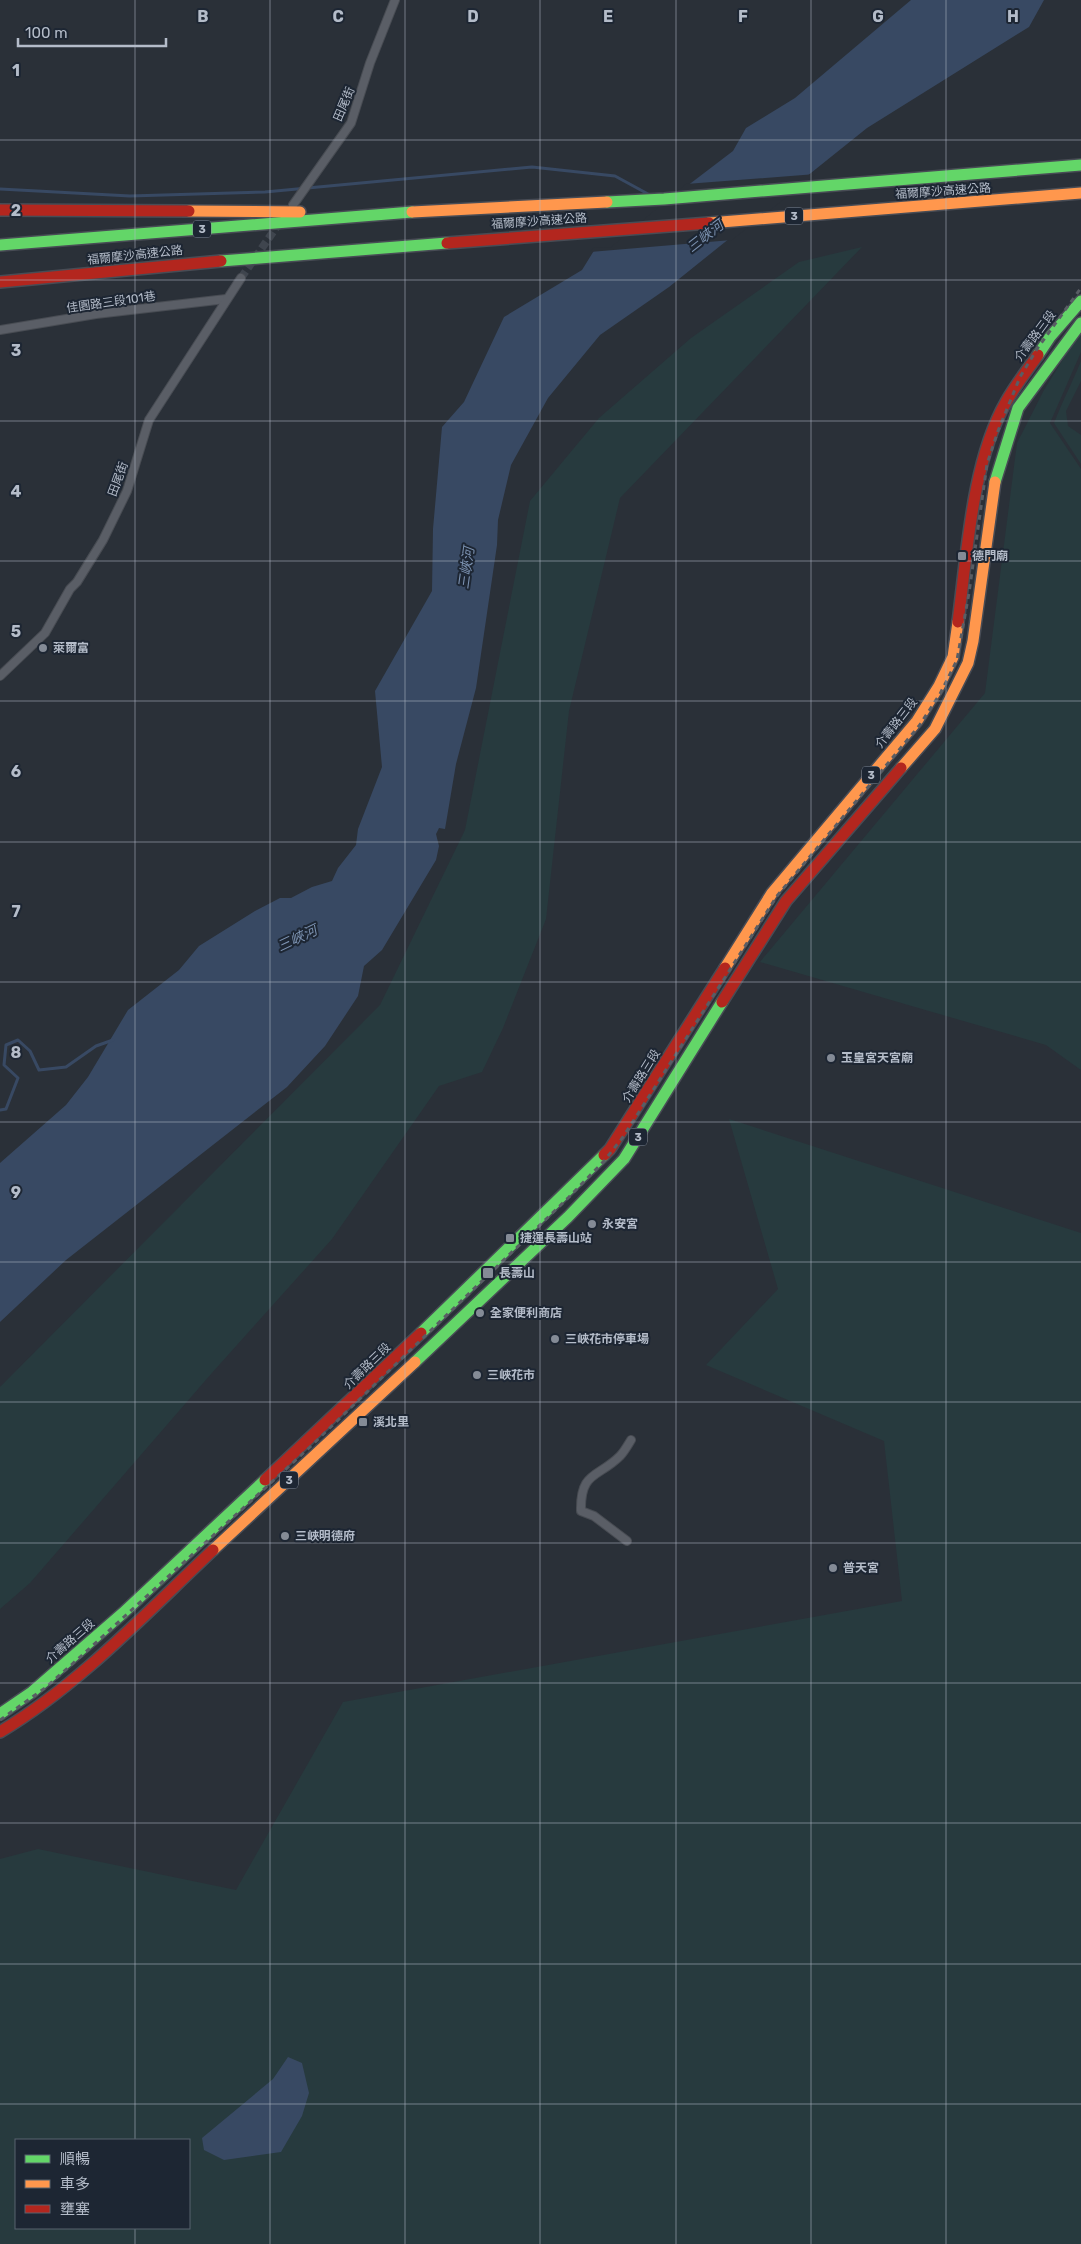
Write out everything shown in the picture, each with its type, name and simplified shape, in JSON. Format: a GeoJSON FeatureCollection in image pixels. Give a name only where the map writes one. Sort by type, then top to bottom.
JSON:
{"type":"FeatureCollection","features":[{"type":"Feature","properties":{"kind":"main road","name":"福爾摩沙高速公路"},"geometry":{"type":"LineString","coordinates":[[0,245],[404,212],[664,199],[1081,165]]}},
{"type":"Feature","properties":{"kind":"main road","name":"福爾摩沙高速公路"},"geometry":{"type":"LineString","coordinates":[[0,282],[506,237],[1081,193]]}},
{"type":"Feature","properties":{"kind":"main road"},"geometry":{"type":"LineString","coordinates":[[0,210],[404,212]]}},
{"type":"Feature","properties":{"kind":"main road"},"geometry":{"type":"LineString","coordinates":[[0,214],[46,210]]}},
{"type":"Feature","properties":{"kind":"main road"},"geometry":{"type":"LineString","coordinates":[[0,286],[34,280]]}},
{"type":"Feature","properties":{"kind":"main road","name":"介壽路三段"},"geometry":{"type":"LineString","coordinates":[[0,1714],[32,1692],[123,1613],[370,1382],[610,1149],[772,893],[917,721],[939,686],[952,658],[976,494],[988,444],[1005,403],[1050,337],[1081,301]]}},
{"type":"Feature","properties":{"kind":"main road","name":"3"},"geometry":{"type":"LineString","coordinates":[[0,1732],[35,1711],[74,1680],[465,1316],[624,1159],[786,902],[934,729],[959,682],[970,656],[985,566],[994,488],[1000,462],[1018,408],[1081,322]]}},
{"type":"Feature","properties":{"kind":"street","name":"田尾街"},"geometry":{"type":"LineString","coordinates":[[293,204],[351,123],[370,63],[395,0]]}},
{"type":"Feature","properties":{"kind":"street","name":"田尾街"},"geometry":{"type":"LineString","coordinates":[[0,676],[45,633],[70,589],[77,582],[103,540],[127,491],[149,420],[241,278]]}},
{"type":"Feature","properties":{"kind":"street","name":"佳園路三段101巷"},"geometry":{"type":"LineString","coordinates":[[0,330],[106,313],[226,299]]}},
{"type":"Feature","properties":{"kind":"street"},"geometry":{"type":"LineString","coordinates":[[627,1541],[594,1516],[581,1510],[581,1499],[588,1478],[620,1456],[631,1440]]}},
{"type":"Feature","properties":{"kind":"green space"},"geometry":{"type":"Polygon","coordinates":[[[862,247],[620,498],[569,711],[546,919],[503,1028],[482,1072],[439,1086],[332,1239],[211,1374],[30,1583],[0,1609],[0,1387],[380,1005],[465,830],[530,501],[599,418],[691,338],[799,262],[862,247]]]}},
{"type":"Feature","properties":{"kind":"green space"},"geometry":{"type":"Polygon","coordinates":[[[1081,330],[1081,352],[1050,423],[1081,469],[1081,1070],[1046,1045],[760,962],[985,693],[1017,443],[1044,390],[1081,330]]]}},
{"type":"Feature","properties":{"kind":"green space"},"geometry":{"type":"Polygon","coordinates":[[[1081,361],[1081,381],[1066,411],[1068,426],[1081,435],[1081,464],[1054,423],[1081,361]]]}},
{"type":"Feature","properties":{"kind":"green space"},"geometry":{"type":"Polygon","coordinates":[[[729,1119],[1081,1233],[1081,2244],[0,2244],[0,1859],[38,1849],[236,1890],[343,1702],[902,1601],[884,1441],[706,1365],[778,1289],[729,1119]]]}},
{"type":"Feature","properties":{"kind":"water","name":"三峽河"},"geometry":{"type":"Polygon","coordinates":[[[911,0],[1044,0],[1029,27],[867,128],[669,287],[600,335],[548,398],[511,465],[498,520],[497,545],[476,688],[456,764],[445,829],[439,828],[436,834],[439,846],[436,860],[382,950],[364,966],[358,996],[325,1046],[287,1087],[66,1260],[0,1322],[0,1163],[66,1105],[88,1077],[128,1010],[179,970],[199,946],[255,911],[280,898],[291,898],[312,887],[332,881],[338,868],[356,845],[358,829],[382,767],[375,691],[432,591],[433,529],[442,427],[464,402],[504,317],[582,270],[595,249],[611,250],[670,199],[733,151],[746,128],[795,98],[911,0]]]}},
{"type":"Feature","properties":{"kind":"water"},"geometry":{"type":"Polygon","coordinates":[[[288,2057],[302,2063],[309,2093],[302,2116],[281,2152],[224,2160],[204,2150],[202,2138],[273,2079],[288,2057]]]}},
{"type":"Feature","properties":{"kind":"pier"},"geometry":{"type":"Polygon","coordinates":[[[816,174],[732,240],[590,252],[594,247],[610,248],[686,184],[816,174]]]}},
{"type":"Feature","properties":{"kind":"waterway"},"geometry":{"type":"LineString","coordinates":[[0,189],[130,196],[265,192],[532,167],[615,176],[648,194]]}},
{"type":"Feature","properties":{"kind":"waterway"},"geometry":{"type":"LineString","coordinates":[[0,1110],[6,1109],[18,1078],[4,1065],[6,1045],[18,1040],[30,1051],[39,1070],[66,1067],[96,1046],[113,1040]]}},
{"type":"Feature","properties":{"kind":"tunnel"},"geometry":{"type":"LineString","coordinates":[[241,278],[280,222]]}},
{"type":"Feature","properties":{"kind":"railway"},"geometry":{"type":"LineString","coordinates":[[0,1720],[45,1688],[78,1659],[310,1447],[569,1197],[604,1161],[623,1137],[777,896],[919,726],[940,694],[957,660],[969,593],[987,464],[998,431],[1020,377],[1037,349],[1081,288]]}},
{"type":"Feature","properties":{"kind":"traffic: fast"},"geometry":{"type":"LineString","coordinates":[[607,202],[1081,165]]}},
{"type":"Feature","properties":{"kind":"traffic: fast"},"geometry":{"type":"LineString","coordinates":[[0,245],[412,212]]}},
{"type":"Feature","properties":{"kind":"traffic: fast"},"geometry":{"type":"LineString","coordinates":[[221,261],[447,243]]}},
{"type":"Feature","properties":{"kind":"traffic: fast"},"geometry":{"type":"LineString","coordinates":[[1038,355],[1050,337],[1081,301]]}},
{"type":"Feature","properties":{"kind":"traffic: fast"},"geometry":{"type":"LineString","coordinates":[[995,482],[1018,408],[1081,323]]}},
{"type":"Feature","properties":{"kind":"traffic: fast"},"geometry":{"type":"LineString","coordinates":[[415,1362],[568,1217],[624,1159],[722,1002]]}},
{"type":"Feature","properties":{"kind":"traffic: fast"},"geometry":{"type":"LineString","coordinates":[[421,1333],[604,1155]]}},
{"type":"Feature","properties":{"kind":"traffic: fast"},"geometry":{"type":"LineString","coordinates":[[0,1714],[32,1692],[123,1613],[265,1480]]}},
{"type":"Feature","properties":{"kind":"traffic: slow"},"geometry":{"type":"LineString","coordinates":[[709,223],[1081,193]]}},
{"type":"Feature","properties":{"kind":"traffic: slow"},"geometry":{"type":"LineString","coordinates":[[412,212],[607,202]]}},
{"type":"Feature","properties":{"kind":"traffic: slow"},"geometry":{"type":"LineString","coordinates":[[189,211],[300,212]]}},
{"type":"Feature","properties":{"kind":"traffic: slow"},"geometry":{"type":"LineString","coordinates":[[901,768],[935,729],[968,663],[973,641],[995,482]]}},
{"type":"Feature","properties":{"kind":"traffic: slow"},"geometry":{"type":"LineString","coordinates":[[725,968],[772,893],[917,721],[939,686],[953,657],[958,622]]}},
{"type":"Feature","properties":{"kind":"traffic: slow"},"geometry":{"type":"LineString","coordinates":[[213,1550],[415,1362]]}},
{"type":"Feature","properties":{"kind":"traffic: jam"},"geometry":{"type":"LineString","coordinates":[[0,210],[189,211]]}},
{"type":"Feature","properties":{"kind":"traffic: jam"},"geometry":{"type":"LineString","coordinates":[[447,243],[709,223]]}},
{"type":"Feature","properties":{"kind":"traffic: jam"},"geometry":{"type":"LineString","coordinates":[[0,282],[221,261]]}},
{"type":"Feature","properties":{"kind":"traffic: jam"},"geometry":{"type":"LineString","coordinates":[[958,622],[968,539],[978,480],[985,452],[1006,402],[1038,355]]}},
{"type":"Feature","properties":{"kind":"traffic: jam"},"geometry":{"type":"LineString","coordinates":[[722,1002],[786,901],[901,768]]}},
{"type":"Feature","properties":{"kind":"traffic: jam"},"geometry":{"type":"LineString","coordinates":[[604,1155],[610,1149],[725,968]]}},
{"type":"Feature","properties":{"kind":"traffic: jam"},"geometry":{"type":"LineString","coordinates":[[265,1480],[421,1333]]}},
{"type":"Feature","properties":{"kind":"traffic: jam"},"geometry":{"type":"LineString","coordinates":[[0,1732],[29,1713],[85,1670],[213,1550]]}},
{"type":"Feature","properties":{"kind":"place","name":"德門廟"},"geometry":{"type":"Point","coordinates":[962,556]}},
{"type":"Feature","properties":{"kind":"place","name":"萊爾富"},"geometry":{"type":"Point","coordinates":[43,648]}},
{"type":"Feature","properties":{"kind":"place","name":"玉皇宮天宮廟"},"geometry":{"type":"Point","coordinates":[831,1058]}},
{"type":"Feature","properties":{"kind":"place","name":"永安宮"},"geometry":{"type":"Point","coordinates":[592,1224]}},
{"type":"Feature","properties":{"kind":"place","name":"捷運長壽山站"},"geometry":{"type":"Point","coordinates":[510,1238]}},
{"type":"Feature","properties":{"kind":"place","name":"長壽山"},"geometry":{"type":"Point","coordinates":[488,1273]}},
{"type":"Feature","properties":{"kind":"place","name":"全家便利商店"},"geometry":{"type":"Point","coordinates":[480,1313]}},
{"type":"Feature","properties":{"kind":"place","name":"三峽花市停車場"},"geometry":{"type":"Point","coordinates":[555,1339]}},
{"type":"Feature","properties":{"kind":"place","name":"三峽花市"},"geometry":{"type":"Point","coordinates":[477,1375]}},
{"type":"Feature","properties":{"kind":"place","name":"溪北里"},"geometry":{"type":"Point","coordinates":[363,1422]}},
{"type":"Feature","properties":{"kind":"place","name":"三峽明德府"},"geometry":{"type":"Point","coordinates":[285,1536]}},
{"type":"Feature","properties":{"kind":"place","name":"普天宮"},"geometry":{"type":"Point","coordinates":[833,1568]}}]}
